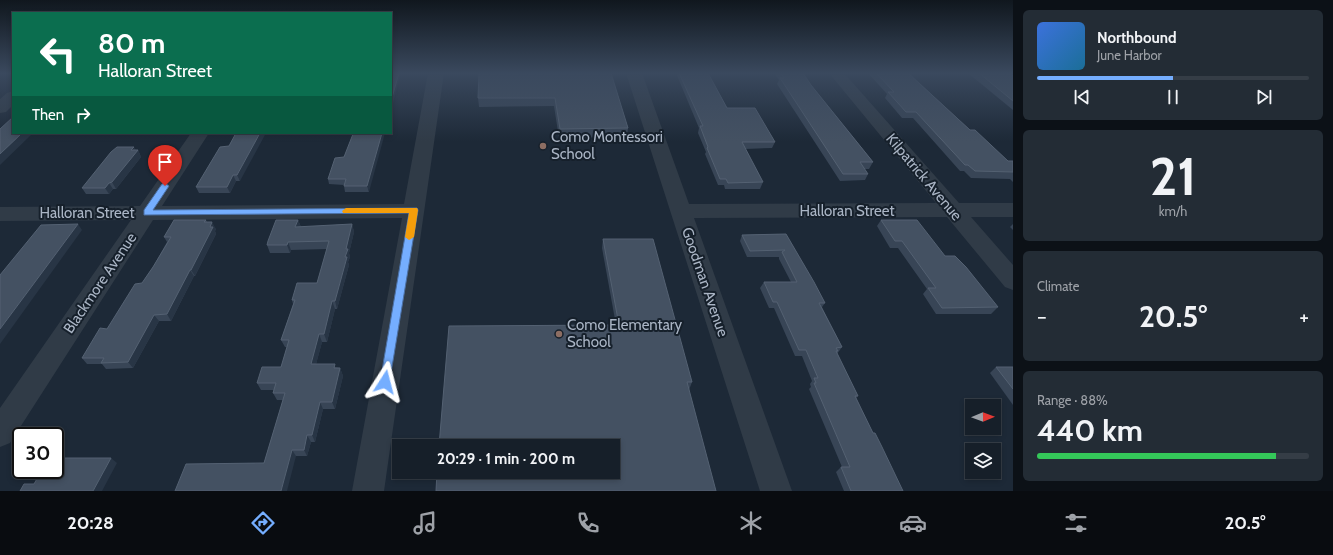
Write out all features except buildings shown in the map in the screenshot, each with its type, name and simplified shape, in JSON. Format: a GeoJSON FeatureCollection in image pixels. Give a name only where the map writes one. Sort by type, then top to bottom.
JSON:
{"type":"FeatureCollection","features":[{"type":"Feature","properties":{"kind":"street"},"geometry":{"type":"LineString","coordinates":[[368,491],[432,96]]}},
{"type":"Feature","properties":{"kind":"street","name":"Goodman Avenue"},"geometry":{"type":"LineString","coordinates":[[642,96],[776,491]]}},
{"type":"Feature","properties":{"kind":"street","name":"Kilpatrick Avenue"},"geometry":{"type":"LineString","coordinates":[[856,96],[1013,281]]}},
{"type":"Feature","properties":{"kind":"street"},"geometry":{"type":"LineString","coordinates":[[0,108],[12,97]]}},
{"type":"Feature","properties":{"kind":"street","name":"Blackmore Avenue"},"geometry":{"type":"LineString","coordinates":[[0,432],[199,134]]}},
{"type":"Feature","properties":{"kind":"street","name":"Halloran Street"},"geometry":{"type":"LineString","coordinates":[[0,214],[414,210]]}},
{"type":"Feature","properties":{"kind":"street","name":"Halloran Street"},"geometry":{"type":"LineString","coordinates":[[681,211],[1013,210]]}},
{"type":"Feature","properties":{"kind":"slow traffic"},"geometry":{"type":"LineString","coordinates":[[346,211],[414,210],[409,237]]}},
{"type":"Feature","properties":{"kind":"place","name":"Como Montessori School"},"geometry":{"type":"Point","coordinates":[543,146]}},
{"type":"Feature","properties":{"kind":"place","name":"Como Elementary School"},"geometry":{"type":"Point","coordinates":[559,334]}},
{"type":"Feature","properties":{"kind":"route"},"geometry":{"type":"LineString","coordinates":[[165,186],[147,212],[414,210],[385,382]]}}]}
